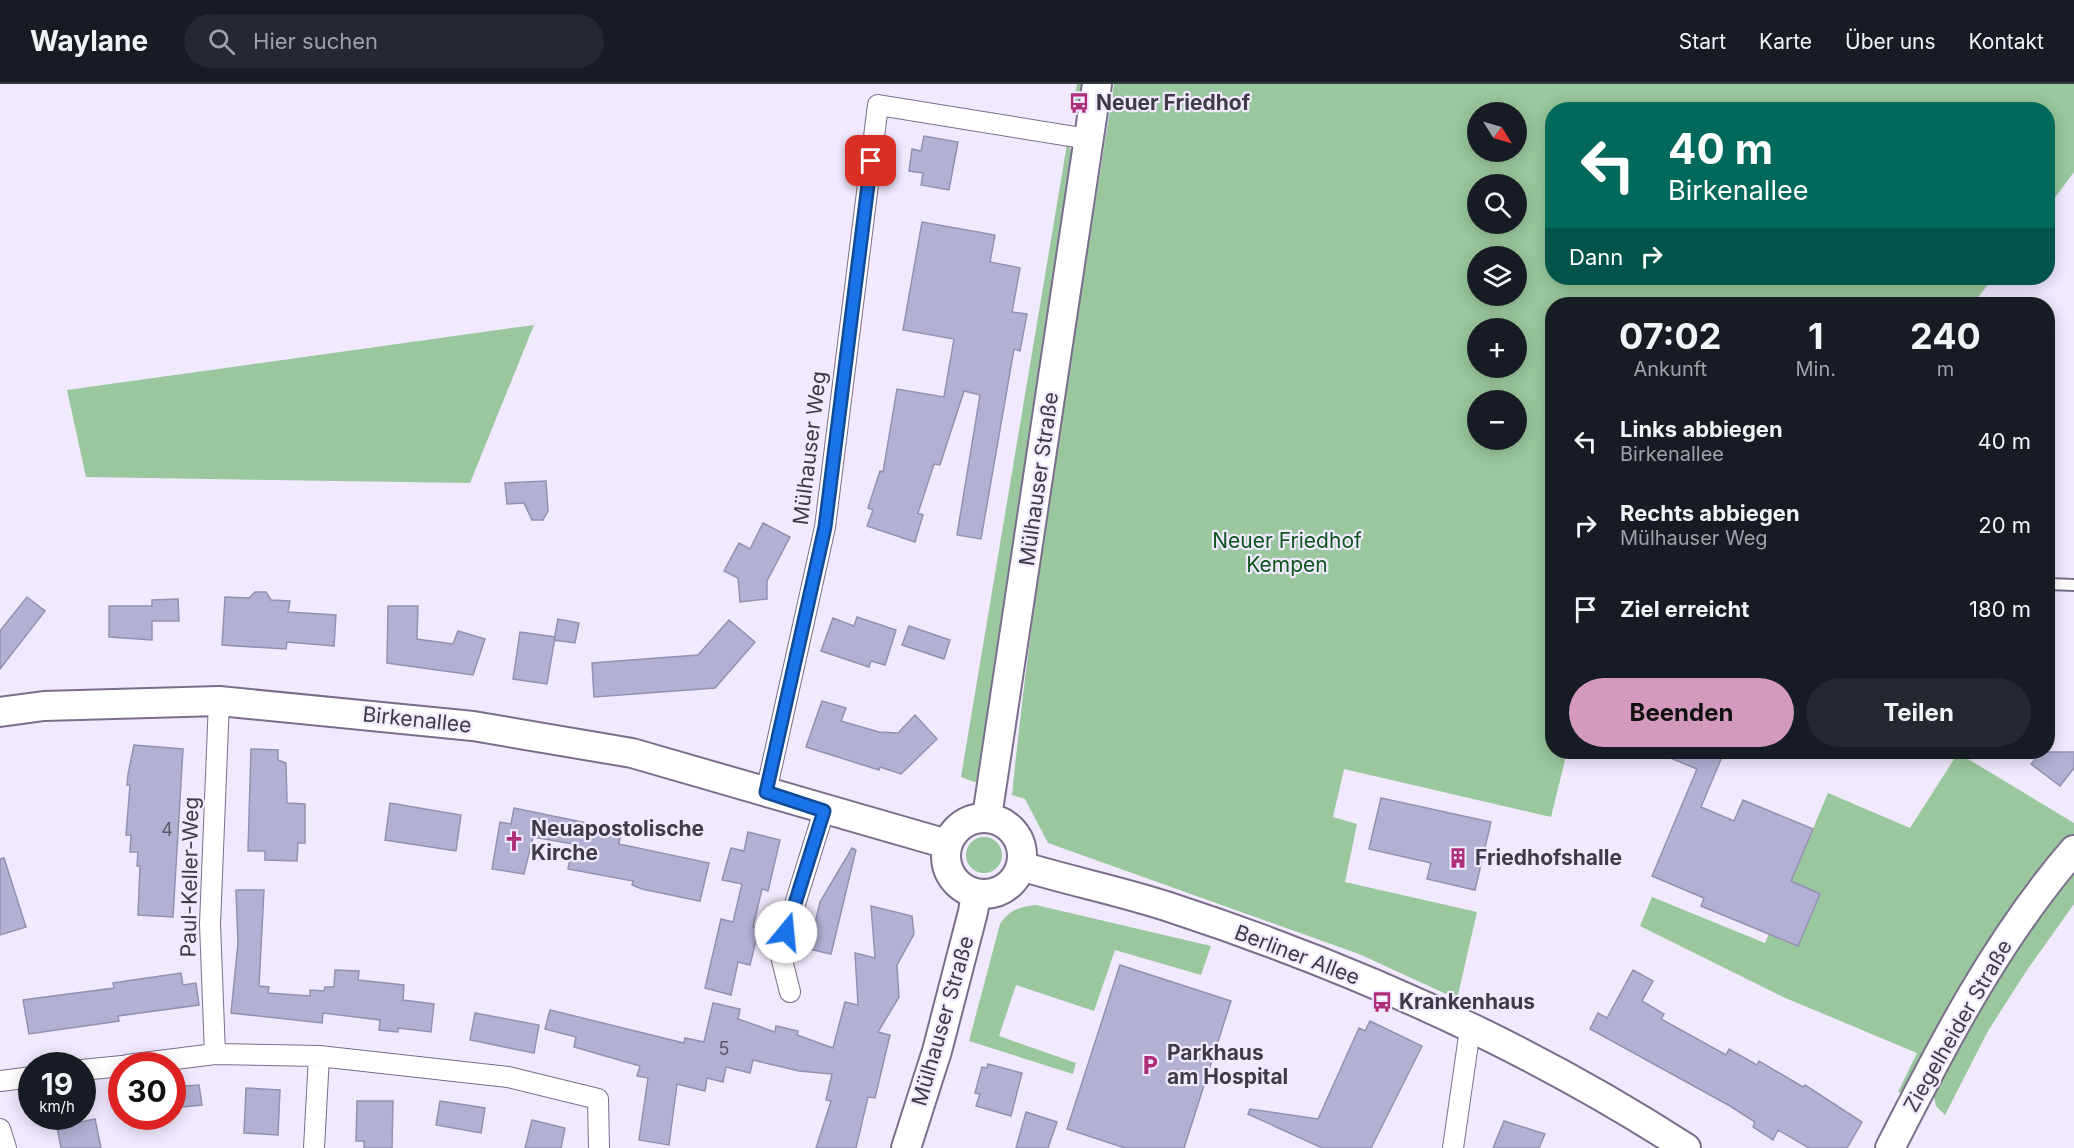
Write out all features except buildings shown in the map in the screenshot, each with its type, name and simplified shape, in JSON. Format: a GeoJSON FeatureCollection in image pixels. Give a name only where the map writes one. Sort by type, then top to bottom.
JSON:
{"type":"FeatureCollection","features":[{"type":"Feature","properties":{"kind":"street","name":"Mülhauser Straße"},"geometry":{"type":"LineString","coordinates":[[987,817],[1097,84]]}},
{"type":"Feature","properties":{"kind":"street","name":"Mülhauser Weg"},"geometry":{"type":"LineString","coordinates":[[766,792],[825,527],[878,105],[1088,140]]}},
{"type":"Feature","properties":{"kind":"street","name":"Birkenallee"},"geometry":{"type":"LineString","coordinates":[[0,712],[44,706],[219,701],[473,726],[632,753],[824,811],[947,844]]}},
{"type":"Feature","properties":{"kind":"street","name":"Paul-Keller-Weg"},"geometry":{"type":"LineString","coordinates":[[215,1054],[210,924],[219,701]]}},
{"type":"Feature","properties":{"kind":"street"},"geometry":{"type":"LineString","coordinates":[[790,992],[780,952],[824,811]]}},
{"type":"Feature","properties":{"kind":"street"},"geometry":{"type":"LineString","coordinates":[[987,817],[998,820],[1016,834],[1022,855],[1021,866],[1008,885],[998,891],[976,893],[964,889],[951,875],[945,857],[947,844],[953,832],[974,818],[987,817]]}},
{"type":"Feature","properties":{"kind":"street","name":"Ziegelheider Straße"},"geometry":{"type":"LineString","coordinates":[[1890,1148],[1948,1035],[1978,983],[2056,871],[2074,850]]}},
{"type":"Feature","properties":{"kind":"street","name":"Berliner Allee"},"geometry":{"type":"LineString","coordinates":[[1021,866],[1103,887],[1233,929],[1333,966],[1470,1029],[1556,1072],[1686,1148]]}},
{"type":"Feature","properties":{"kind":"street","name":"Mülhauser Straße"},"geometry":{"type":"LineString","coordinates":[[906,1148],[937,1051],[976,893]]}},
{"type":"Feature","properties":{"kind":"street"},"geometry":{"type":"LineString","coordinates":[[1453,1148],[1470,1029]]}},
{"type":"Feature","properties":{"kind":"street"},"geometry":{"type":"LineString","coordinates":[[186,1058],[215,1054],[319,1056],[508,1077],[598,1099],[599,1148]]}},
{"type":"Feature","properties":{"kind":"street"},"geometry":{"type":"LineString","coordinates":[[314,1148],[319,1056]]}},
{"type":"Feature","properties":{"kind":"street"},"geometry":{"type":"LineString","coordinates":[[0,1081],[18,1079]]}},
{"type":"Feature","properties":{"kind":"street"},"geometry":{"type":"LineString","coordinates":[[0,1128],[6,1148]]}},
{"type":"Feature","properties":{"kind":"lane"},"geometry":{"type":"LineString","coordinates":[[2055,584],[2074,585]]}},
{"type":"Feature","properties":{"kind":"green space"},"geometry":{"type":"Polygon","coordinates":[[[1077,84],[1087,84],[1084,101],[1072,114],[1077,84]]]}},
{"type":"Feature","properties":{"kind":"green space","name":"Neuer Friedhof Kempen"},"geometry":{"type":"Polygon","coordinates":[[[1114,84],[2074,84],[2074,172],[2055,198],[2055,102],[1545,102],[1545,285],[1988,285],[1978,297],[1545,297],[1545,759],[1565,759],[1551,817],[1344,769],[1333,817],[1357,824],[1345,882],[1477,912],[1457,999],[1359,954],[1048,843],[1025,799],[1012,795],[1045,528],[1114,84]]]}},
{"type":"Feature","properties":{"kind":"green space"},"geometry":{"type":"Polygon","coordinates":[[[1067,144],[1076,156],[977,783],[961,777],[1067,144]]]}},
{"type":"Feature","properties":{"kind":"green space"},"geometry":{"type":"Polygon","coordinates":[[[534,325],[470,483],[86,477],[67,390],[534,325]]]}},
{"type":"Feature","properties":{"kind":"green space"},"geometry":{"type":"Polygon","coordinates":[[[1954,759],[1968,759],[2074,823],[2074,835],[2021,900],[1904,1094],[1898,1092],[1917,1053],[1783,997],[1640,926],[1652,897],[1765,943],[1828,793],[1910,828],[1954,759]]]}},
{"type":"Feature","properties":{"kind":"green space"},"geometry":{"type":"Polygon","coordinates":[[[984,837],[996,843],[1002,855],[996,867],[984,873],[972,867],[966,855],[972,843],[984,837]]]}},
{"type":"Feature","properties":{"kind":"green space"},"geometry":{"type":"Polygon","coordinates":[[[2074,870],[2074,904],[2027,970],[1988,1031],[1945,1115],[1936,1106],[1933,1093],[2015,948],[2074,870]]]}},
{"type":"Feature","properties":{"kind":"green space"},"geometry":{"type":"Polygon","coordinates":[[[1036,905],[1211,946],[1201,975],[1115,950],[1094,1011],[1016,985],[999,1036],[1076,1063],[1073,1074],[969,1041],[1000,924],[1007,915],[1015,910],[1036,905]]]}},
{"type":"Feature","properties":{"kind":"place","name":"Neuer Friedhof"},"geometry":{"type":"Point","coordinates":[1079,103]}},
{"type":"Feature","properties":{"kind":"place","name":"Neuapostolische Kirche"},"geometry":{"type":"Point","coordinates":[514,841]}},
{"type":"Feature","properties":{"kind":"place","name":"Friedhofshalle"},"geometry":{"type":"Point","coordinates":[1458,858]}},
{"type":"Feature","properties":{"kind":"place","name":"Krankenhaus"},"geometry":{"type":"Point","coordinates":[1382,1002]}},
{"type":"Feature","properties":{"kind":"place","name":"Parkhaus am Hospital"},"geometry":{"type":"Point","coordinates":[1150,1065]}},
{"type":"Feature","properties":{"kind":"route"},"geometry":{"type":"LineString","coordinates":[[786,932],[824,811],[766,792],[825,527],[871,161]]}}]}
